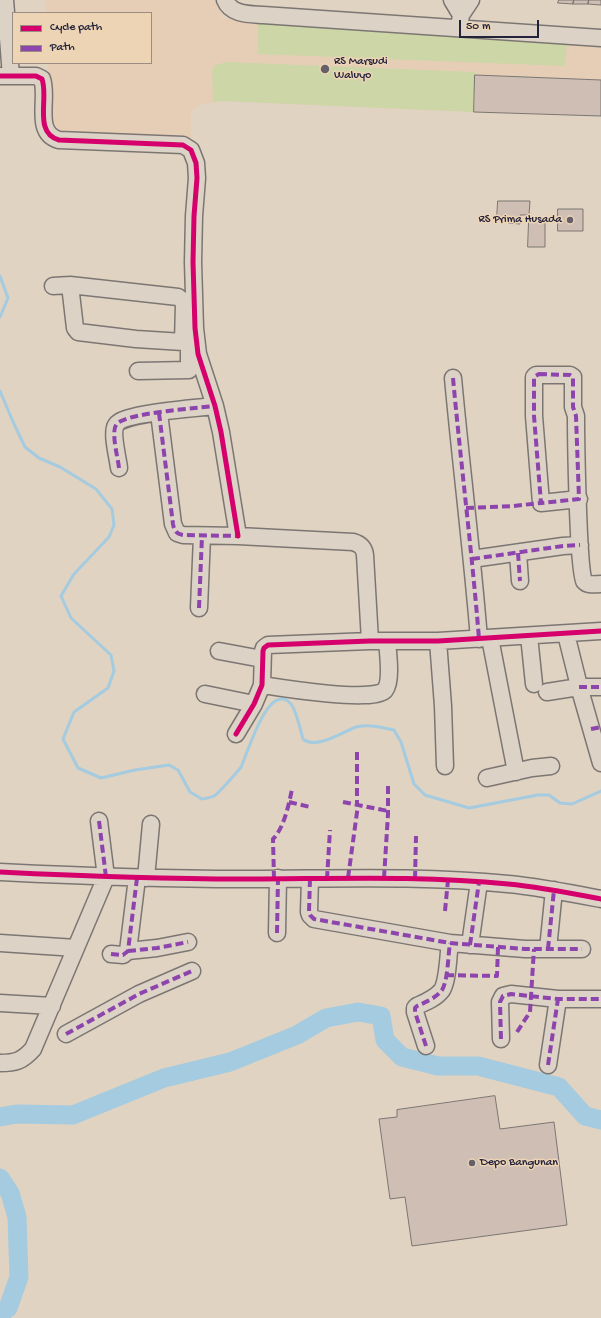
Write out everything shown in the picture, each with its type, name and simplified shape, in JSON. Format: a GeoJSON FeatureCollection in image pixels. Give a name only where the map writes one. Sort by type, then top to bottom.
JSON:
{"type":"FeatureCollection","features":[{"type":"Feature","properties":{"kind":"street"},"geometry":{"type":"LineString","coordinates":[[5,0],[5,76],[36,76],[42,79],[44,86],[45,128],[50,136],[59,140],[179,145],[188,147],[195,158],[197,178],[188,325],[189,370],[138,371]]}},
{"type":"Feature","properties":{"kind":"street"},"geometry":{"type":"LineString","coordinates":[[225,0],[231,8],[241,13],[249,14],[460,22],[601,38]]}},
{"type":"Feature","properties":{"kind":"street"},"geometry":{"type":"LineString","coordinates":[[452,0],[460,22]]}},
{"type":"Feature","properties":{"kind":"street"},"geometry":{"type":"LineString","coordinates":[[460,22],[471,0]]}},
{"type":"Feature","properties":{"kind":"street"},"geometry":{"type":"LineString","coordinates":[[70,285],[75,328],[78,332],[136,339],[188,325]]}},
{"type":"Feature","properties":{"kind":"street"},"geometry":{"type":"LineString","coordinates":[[53,286],[70,285],[178,297],[183,301],[188,325],[215,406],[228,469],[238,536]]}},
{"type":"Feature","properties":{"kind":"street"},"geometry":{"type":"LineString","coordinates":[[579,499],[541,503],[533,400],[534,377],[536,375],[570,375],[573,377],[573,407],[576,416],[579,499],[581,573],[583,579],[589,584],[601,584]]}},
{"type":"Feature","properties":{"kind":"street"},"geometry":{"type":"LineString","coordinates":[[453,378],[472,559],[485,639],[516,772]]}},
{"type":"Feature","properties":{"kind":"street"},"geometry":{"type":"LineString","coordinates":[[119,468],[114,433],[116,424],[123,419],[133,416],[215,406]]}},
{"type":"Feature","properties":{"kind":"street"},"geometry":{"type":"LineString","coordinates":[[159,413],[173,527],[177,533],[179,535],[238,536],[353,542],[360,544],[363,548],[364,555],[370,641]]}},
{"type":"Feature","properties":{"kind":"street"},"geometry":{"type":"LineString","coordinates":[[199,608],[202,536]]}},
{"type":"Feature","properties":{"kind":"street"},"geometry":{"type":"LineString","coordinates":[[472,559],[580,544]]}},
{"type":"Feature","properties":{"kind":"street"},"geometry":{"type":"LineString","coordinates":[[518,553],[520,581]]}},
{"type":"Feature","properties":{"kind":"street"},"geometry":{"type":"LineString","coordinates":[[236,734],[254,704],[262,685],[262,659],[264,648],[268,645],[370,641],[438,641],[601,631]]}},
{"type":"Feature","properties":{"kind":"street"},"geometry":{"type":"LineString","coordinates":[[566,634],[579,687],[596,728],[601,763]]}},
{"type":"Feature","properties":{"kind":"street"},"geometry":{"type":"LineString","coordinates":[[529,636],[540,688],[601,687]]}},
{"type":"Feature","properties":{"kind":"street"},"geometry":{"type":"LineString","coordinates":[[262,685],[306,692],[361,696],[381,693],[386,689],[388,681],[387,641]]}},
{"type":"Feature","properties":{"kind":"street"},"geometry":{"type":"LineString","coordinates":[[438,641],[443,706],[445,766]]}},
{"type":"Feature","properties":{"kind":"street"},"geometry":{"type":"LineString","coordinates":[[218,651],[262,659]]}},
{"type":"Feature","properties":{"kind":"street"},"geometry":{"type":"LineString","coordinates":[[205,694],[254,704]]}},
{"type":"Feature","properties":{"kind":"street"},"geometry":{"type":"LineString","coordinates":[[487,778],[532,768],[551,766]]}},
{"type":"Feature","properties":{"kind":"street"},"geometry":{"type":"LineString","coordinates":[[0,1063],[16,1062],[27,1056],[33,1049],[106,877],[99,821]]}},
{"type":"Feature","properties":{"kind":"street"},"geometry":{"type":"LineString","coordinates":[[128,951],[151,824]]}},
{"type":"Feature","properties":{"kind":"street"},"geometry":{"type":"LineString","coordinates":[[0,872],[141,878],[402,878],[509,884],[554,890],[601,899]]}},
{"type":"Feature","properties":{"kind":"street"},"geometry":{"type":"LineString","coordinates":[[277,933],[278,878]]}},
{"type":"Feature","properties":{"kind":"street"},"geometry":{"type":"LineString","coordinates":[[310,879],[309,912],[314,919],[450,943],[548,949],[582,949]]}},
{"type":"Feature","properties":{"kind":"street"},"geometry":{"type":"LineString","coordinates":[[470,945],[480,882]]}},
{"type":"Feature","properties":{"kind":"street"},"geometry":{"type":"LineString","coordinates":[[548,949],[554,890]]}},
{"type":"Feature","properties":{"kind":"street"},"geometry":{"type":"LineString","coordinates":[[111,954],[123,955],[128,951],[157,948],[188,942]]}},
{"type":"Feature","properties":{"kind":"street"},"geometry":{"type":"LineString","coordinates":[[0,943],[76,948]]}},
{"type":"Feature","properties":{"kind":"street"},"geometry":{"type":"LineString","coordinates":[[426,1046],[415,1008],[436,996],[442,990],[446,975],[450,943]]}},
{"type":"Feature","properties":{"kind":"street"},"geometry":{"type":"LineString","coordinates":[[66,1034],[139,994],[192,971]]}},
{"type":"Feature","properties":{"kind":"street"},"geometry":{"type":"LineString","coordinates":[[501,1039],[500,1002],[503,996],[511,994],[558,999],[601,999]]}},
{"type":"Feature","properties":{"kind":"street"},"geometry":{"type":"LineString","coordinates":[[548,1065],[558,999]]}},
{"type":"Feature","properties":{"kind":"street"},"geometry":{"type":"LineString","coordinates":[[0,1003],[52,1006]]}},
{"type":"Feature","properties":{"kind":"shaded area","name":"RS Marsudi Waluyo"},"geometry":{"type":"Polygon","coordinates":[[[46,0],[220,0],[221,18],[601,43],[601,80],[476,75],[474,112],[222,101],[199,105],[191,112],[191,140],[57,135],[50,125],[48,64],[152,64],[152,12],[46,12],[46,0]]]}},
{"type":"Feature","properties":{"kind":"green space"},"geometry":{"type":"Polygon","coordinates":[[[258,21],[567,41],[565,66],[258,54],[258,21]]]}},
{"type":"Feature","properties":{"kind":"green space"},"geometry":{"type":"Polygon","coordinates":[[[226,62],[475,72],[474,112],[222,101],[213,102],[212,69],[216,65],[226,62]]]}},
{"type":"Feature","properties":{"kind":"building"},"geometry":{"type":"Polygon","coordinates":[[[559,0],[574,0],[573,4],[558,3],[559,0]]]}},
{"type":"Feature","properties":{"kind":"building"},"geometry":{"type":"Polygon","coordinates":[[[574,0],[589,0],[588,4],[573,4],[574,0]]]}},
{"type":"Feature","properties":{"kind":"building"},"geometry":{"type":"Polygon","coordinates":[[[589,0],[601,0],[601,5],[588,4],[589,0]]]}},
{"type":"Feature","properties":{"kind":"building"},"geometry":{"type":"Polygon","coordinates":[[[475,75],[601,80],[601,116],[474,112],[475,75]]]}},
{"type":"Feature","properties":{"kind":"building"},"geometry":{"type":"Polygon","coordinates":[[[498,201],[530,201],[529,215],[520,215],[520,224],[508,223],[508,219],[497,219],[498,201]]]}},
{"type":"Feature","properties":{"kind":"building","name":"RS Prima Husada"},"geometry":{"type":"Polygon","coordinates":[[[558,209],[583,209],[583,231],[558,231],[558,209]]]}},
{"type":"Feature","properties":{"kind":"building"},"geometry":{"type":"Polygon","coordinates":[[[529,221],[545,221],[545,247],[528,247],[529,221]]]}},
{"type":"Feature","properties":{"kind":"building","name":"Depo Bangunan"},"geometry":{"type":"Polygon","coordinates":[[[495,1096],[500,1129],[554,1122],[567,1225],[412,1246],[405,1197],[390,1199],[379,1119],[397,1117],[397,1110],[495,1096]]]}},
{"type":"Feature","properties":{"kind":"waterway"},"geometry":{"type":"LineString","coordinates":[[0,276],[8,298],[0,317]]}},
{"type":"Feature","properties":{"kind":"waterway"},"geometry":{"type":"LineString","coordinates":[[0,391],[25,447],[39,458],[60,467],[96,489],[112,509],[114,525],[109,537],[74,574],[61,596],[71,618],[111,655],[114,671],[108,688],[74,712],[63,739],[78,768],[101,778],[135,770],[169,765],[178,770],[190,792],[202,799],[214,796],[241,767],[253,736],[267,710],[274,702],[282,699],[291,704],[293,707],[303,739],[308,742],[329,739],[361,726],[375,726],[394,730],[401,742],[414,784],[425,795],[469,808],[538,795],[549,795],[560,803],[572,804],[601,791]]}},
{"type":"Feature","properties":{"kind":"waterway"},"geometry":{"type":"LineString","coordinates":[[0,1117],[17,1114],[73,1115],[164,1078],[230,1062],[297,1035],[326,1018],[358,1012],[381,1016],[385,1040],[402,1057],[438,1066],[478,1066],[559,1087],[585,1116],[601,1120]]}},
{"type":"Feature","properties":{"kind":"waterway"},"geometry":{"type":"LineString","coordinates":[[0,1178],[10,1193],[17,1217],[19,1277],[8,1308],[0,1314]]}},
{"type":"Feature","properties":{"kind":"marked path"},"geometry":{"type":"LineString","coordinates":[[539,374],[570,375],[573,377],[573,407],[576,416],[579,499],[541,503],[534,416],[534,377],[539,374]]}},
{"type":"Feature","properties":{"kind":"marked path"},"geometry":{"type":"LineString","coordinates":[[453,378],[479,639]]}},
{"type":"Feature","properties":{"kind":"marked path"},"geometry":{"type":"LineString","coordinates":[[119,468],[114,434],[116,425],[121,421],[146,414],[215,406]]}},
{"type":"Feature","properties":{"kind":"marked path"},"geometry":{"type":"LineString","coordinates":[[159,413],[175,530],[177,533],[183,535],[238,536]]}},
{"type":"Feature","properties":{"kind":"marked path"},"geometry":{"type":"LineString","coordinates":[[466,508],[541,503]]}},
{"type":"Feature","properties":{"kind":"marked path"},"geometry":{"type":"LineString","coordinates":[[199,608],[202,536]]}},
{"type":"Feature","properties":{"kind":"marked path"},"geometry":{"type":"LineString","coordinates":[[472,559],[580,545]]}},
{"type":"Feature","properties":{"kind":"marked path"},"geometry":{"type":"LineString","coordinates":[[518,553],[520,581]]}},
{"type":"Feature","properties":{"kind":"marked path"},"geometry":{"type":"LineString","coordinates":[[579,687],[601,687]]}},
{"type":"Feature","properties":{"kind":"marked path"},"geometry":{"type":"LineString","coordinates":[[591,729],[601,727]]}},
{"type":"Feature","properties":{"kind":"marked path"},"geometry":{"type":"LineString","coordinates":[[357,752],[357,805]]}},
{"type":"Feature","properties":{"kind":"marked path"},"geometry":{"type":"LineString","coordinates":[[384,878],[388,814],[388,785]]}},
{"type":"Feature","properties":{"kind":"marked path"},"geometry":{"type":"LineString","coordinates":[[274,879],[273,839],[280,829],[288,809],[292,789]]}},
{"type":"Feature","properties":{"kind":"marked path"},"geometry":{"type":"LineString","coordinates":[[289,802],[310,807]]}},
{"type":"Feature","properties":{"kind":"marked path"},"geometry":{"type":"LineString","coordinates":[[343,802],[388,811]]}},
{"type":"Feature","properties":{"kind":"marked path"},"geometry":{"type":"LineString","coordinates":[[348,878],[358,805]]}},
{"type":"Feature","properties":{"kind":"marked path"},"geometry":{"type":"LineString","coordinates":[[99,821],[106,877]]}},
{"type":"Feature","properties":{"kind":"marked path"},"geometry":{"type":"LineString","coordinates":[[327,879],[330,830]]}},
{"type":"Feature","properties":{"kind":"marked path"},"geometry":{"type":"LineString","coordinates":[[415,879],[416,836]]}},
{"type":"Feature","properties":{"kind":"marked path"},"geometry":{"type":"LineString","coordinates":[[111,954],[123,955],[128,951],[137,878]]}},
{"type":"Feature","properties":{"kind":"marked path"},"geometry":{"type":"LineString","coordinates":[[277,933],[278,878]]}},
{"type":"Feature","properties":{"kind":"marked path"},"geometry":{"type":"LineString","coordinates":[[310,879],[309,912],[314,919],[450,943],[525,949],[582,949]]}},
{"type":"Feature","properties":{"kind":"marked path"},"geometry":{"type":"LineString","coordinates":[[445,911],[448,880]]}},
{"type":"Feature","properties":{"kind":"marked path"},"geometry":{"type":"LineString","coordinates":[[470,945],[479,882]]}},
{"type":"Feature","properties":{"kind":"marked path"},"geometry":{"type":"LineString","coordinates":[[548,949],[554,890]]}},
{"type":"Feature","properties":{"kind":"marked path"},"geometry":{"type":"LineString","coordinates":[[128,951],[157,948],[188,942]]}},
{"type":"Feature","properties":{"kind":"marked path"},"geometry":{"type":"LineString","coordinates":[[426,1046],[415,1008],[434,998],[442,990],[447,974],[450,943]]}},
{"type":"Feature","properties":{"kind":"marked path"},"geometry":{"type":"LineString","coordinates":[[446,975],[497,976],[498,947]]}},
{"type":"Feature","properties":{"kind":"marked path"},"geometry":{"type":"LineString","coordinates":[[517,1032],[530,1012],[534,949]]}},
{"type":"Feature","properties":{"kind":"marked path"},"geometry":{"type":"LineString","coordinates":[[66,1034],[139,994],[192,971]]}},
{"type":"Feature","properties":{"kind":"marked path"},"geometry":{"type":"LineString","coordinates":[[501,1039],[500,1002],[503,996],[511,994],[558,999],[601,999]]}},
{"type":"Feature","properties":{"kind":"marked path"},"geometry":{"type":"LineString","coordinates":[[548,1065],[558,999]]}},
{"type":"Feature","properties":{"kind":"cycle path"},"geometry":{"type":"LineString","coordinates":[[0,76],[36,76],[42,79],[44,87],[44,123],[46,130],[51,136],[59,140],[183,145],[191,150],[196,163],[197,178],[193,262],[195,328],[198,354],[215,406],[221,432],[238,536]]}},
{"type":"Feature","properties":{"kind":"cycle path"},"geometry":{"type":"LineString","coordinates":[[236,734],[254,704],[262,685],[263,651],[268,645],[370,641],[438,641],[601,631]]}},
{"type":"Feature","properties":{"kind":"cycle path"},"geometry":{"type":"LineString","coordinates":[[0,872],[91,876],[242,879],[442,879],[520,885],[601,899]]}},
{"type":"Feature","properties":{"kind":"place","name":"RS Marsudi Waluyo"},"geometry":{"type":"Point","coordinates":[325,69]}},
{"type":"Feature","properties":{"kind":"place","name":"RS Prima Husada"},"geometry":{"type":"Point","coordinates":[570,220]}},
{"type":"Feature","properties":{"kind":"place","name":"Depo Bangunan"},"geometry":{"type":"Point","coordinates":[472,1163]}}]}
